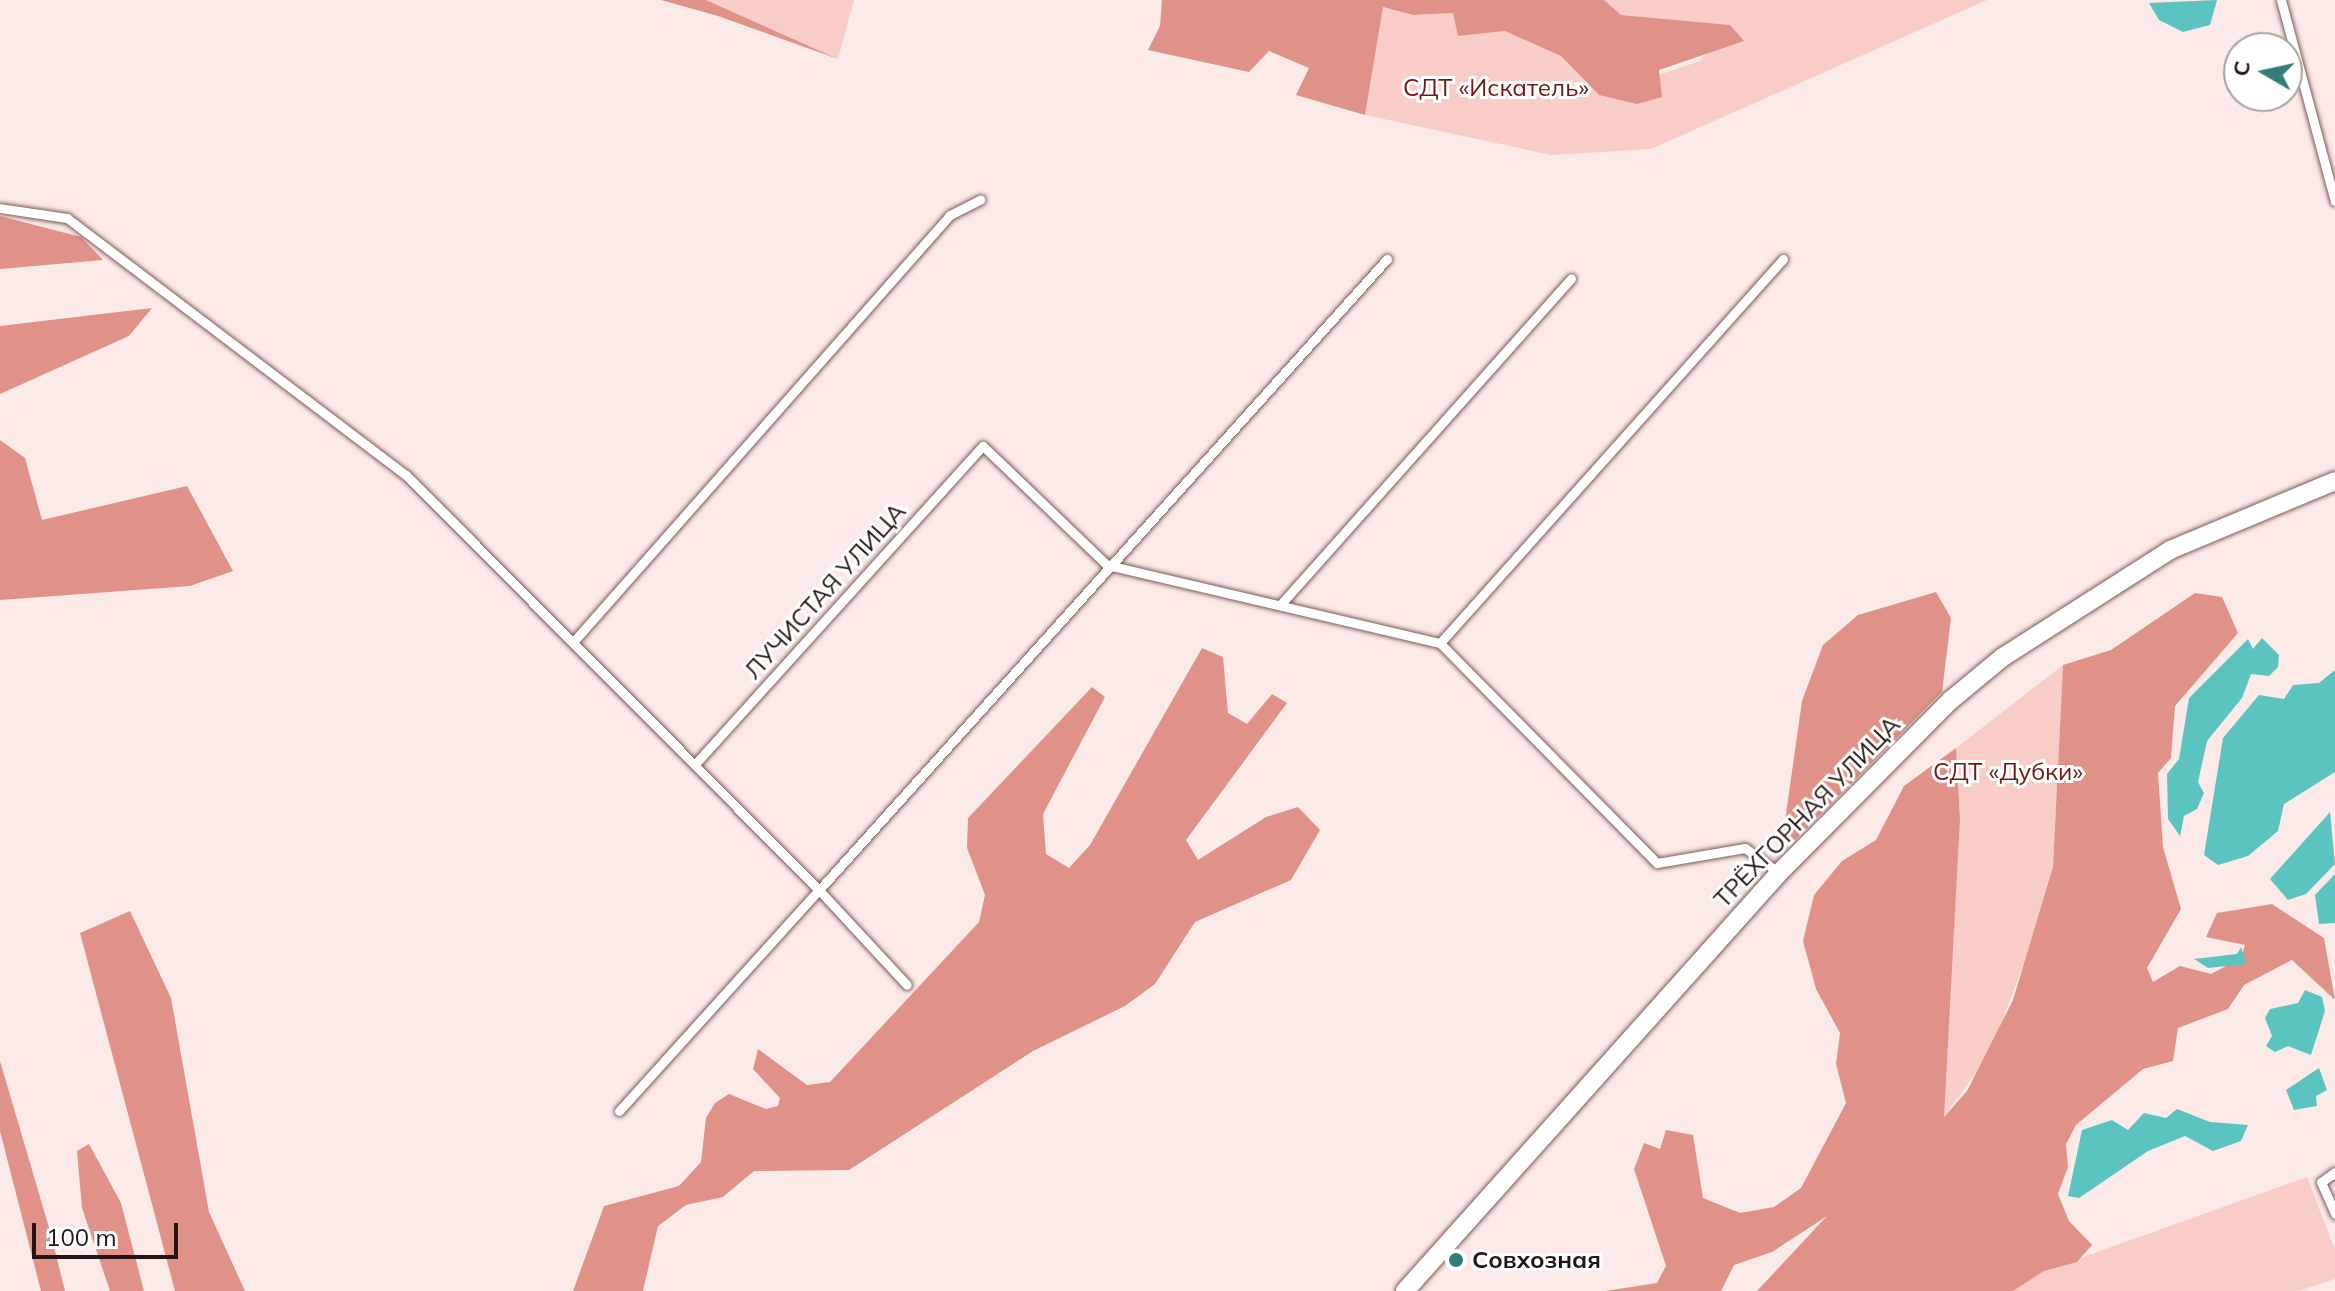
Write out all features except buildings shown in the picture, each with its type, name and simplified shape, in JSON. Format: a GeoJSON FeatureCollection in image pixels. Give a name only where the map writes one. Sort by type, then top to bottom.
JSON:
{"type":"FeatureCollection","features":[{"type":"Feature","properties":{"kind":"highway","name":"ТРЁХГОРНАЯ УЛИЦА"},"geometry":{"type":"LineString","coordinates":[[1405,1291],[1779,873],[1902,745],[2003,657],[2170,550],[2335,481]]}},
{"type":"Feature","properties":{"kind":"street"},"geometry":{"type":"LineString","coordinates":[[2281,0],[2335,201]]}},
{"type":"Feature","properties":{"kind":"street"},"geometry":{"type":"LineString","coordinates":[[574,641],[950,215],[980,200]]}},
{"type":"Feature","properties":{"kind":"street"},"geometry":{"type":"LineString","coordinates":[[0,208],[67,218],[318,405],[406,475],[697,762],[907,985]]}},
{"type":"Feature","properties":{"kind":"street"},"geometry":{"type":"LineString","coordinates":[[619,1111],[1107,565],[1387,259]]}},
{"type":"Feature","properties":{"kind":"street"},"geometry":{"type":"LineString","coordinates":[[1440,643],[1783,259]]}},
{"type":"Feature","properties":{"kind":"street"},"geometry":{"type":"LineString","coordinates":[[1281,604],[1571,279]]}},
{"type":"Feature","properties":{"kind":"street","name":"ЛУЧИСТАЯ УЛИЦА"},"geometry":{"type":"LineString","coordinates":[[697,762],[983,446],[1107,565]]}},
{"type":"Feature","properties":{"kind":"street"},"geometry":{"type":"LineString","coordinates":[[1107,565],[1440,643],[1650,859],[1676,865],[1745,848],[1779,873]]}},
{"type":"Feature","properties":{"kind":"street"},"geometry":{"type":"LineString","coordinates":[[2335,1172],[2321,1182],[2335,1214]]}},
{"type":"Feature","properties":{"kind":"green space"},"geometry":{"type":"Polygon","coordinates":[[[706,0],[854,0],[838,59],[706,0]]]}},
{"type":"Feature","properties":{"kind":"green space","name":"СДТ «Искатель»"},"geometry":{"type":"Polygon","coordinates":[[[1604,0],[1987,0],[1651,149],[1551,155],[1365,115],[1382,7],[1413,15],[1454,13],[1458,36],[1505,31],[1561,56],[1599,95],[1700,61],[1730,25],[1620,15],[1604,0]]]}},
{"type":"Feature","properties":{"kind":"green space","name":"СДТ «Дубки»"},"geometry":{"type":"Polygon","coordinates":[[[2063,665],[2053,867],[2035,934],[1990,1053],[1943,1118],[1960,819],[1956,748],[2063,665]]]}},
{"type":"Feature","properties":{"kind":"green space"},"geometry":{"type":"Polygon","coordinates":[[[2307,1177],[2335,1250],[2335,1279],[2299,1291],[2013,1291],[2044,1271],[2307,1177]]]}},
{"type":"Feature","properties":{"kind":"shaded area"},"geometry":{"type":"Polygon","coordinates":[[[661,0],[706,0],[838,59],[718,16],[661,0]]]}},
{"type":"Feature","properties":{"kind":"shaded area"},"geometry":{"type":"Polygon","coordinates":[[[1162,0],[1604,0],[1621,15],[1730,25],[1744,41],[1659,70],[1662,97],[1637,104],[1599,95],[1561,56],[1505,31],[1458,36],[1453,13],[1413,15],[1383,7],[1365,115],[1296,95],[1309,68],[1269,51],[1249,72],[1148,50],[1160,26],[1162,0]]]}},
{"type":"Feature","properties":{"kind":"shaded area"},"geometry":{"type":"Polygon","coordinates":[[[0,216],[81,237],[103,260],[0,269],[0,216]]]}},
{"type":"Feature","properties":{"kind":"shaded area"},"geometry":{"type":"Polygon","coordinates":[[[152,308],[129,336],[0,394],[0,326],[152,308]]]}},
{"type":"Feature","properties":{"kind":"shaded area"},"geometry":{"type":"Polygon","coordinates":[[[0,440],[25,458],[42,520],[187,486],[233,571],[190,586],[0,600],[0,440]]]}},
{"type":"Feature","properties":{"kind":"shaded area"},"geometry":{"type":"Polygon","coordinates":[[[1936,592],[1951,618],[1942,692],[1792,843],[1782,842],[1802,701],[1823,645],[1858,615],[1936,592]]]}},
{"type":"Feature","properties":{"kind":"shaded area"},"geometry":{"type":"Polygon","coordinates":[[[2195,593],[2222,597],[2238,633],[2175,706],[2171,758],[2158,773],[2163,847],[2181,909],[2147,968],[2153,982],[2180,966],[2211,974],[2241,958],[2245,945],[2206,937],[2217,913],[2272,904],[2324,938],[2335,1000],[2292,960],[2244,985],[2228,1009],[2178,1028],[2173,1061],[2143,1069],[2076,1125],[2066,1144],[2068,1167],[2058,1194],[2069,1221],[2092,1245],[2077,1262],[2044,1271],[2013,1291],[1757,1291],[1827,1216],[1772,1252],[1734,1265],[1721,1291],[1605,1291],[1657,1283],[1666,1266],[1634,1169],[1644,1143],[1660,1149],[1666,1130],[1693,1135],[1703,1198],[1740,1213],[1774,1207],[1801,1188],[1846,1103],[1836,1064],[1840,1033],[1816,989],[1803,941],[1814,895],[1842,861],[1876,840],[1904,786],[1956,748],[1960,819],[1944,1117],[1967,1091],[2013,1000],[2053,867],[2063,665],[2111,650],[2195,593]]]}},
{"type":"Feature","properties":{"kind":"shaded area"},"geometry":{"type":"Polygon","coordinates":[[[1202,648],[1223,657],[1228,713],[1247,724],[1272,694],[1287,703],[1186,840],[1198,860],[1266,817],[1298,807],[1320,830],[1291,880],[1195,922],[1155,984],[1125,1006],[1033,1051],[849,1170],[754,1171],[723,1197],[686,1205],[658,1226],[643,1291],[573,1291],[604,1206],[679,1186],[701,1162],[706,1118],[715,1103],[729,1094],[766,1109],[778,1106],[780,1098],[753,1069],[758,1049],[807,1085],[830,1082],[979,922],[985,895],[967,848],[968,818],[1092,687],[1105,697],[1043,814],[1046,854],[1069,868],[1090,845],[1202,648]]]}},
{"type":"Feature","properties":{"kind":"shaded area"},"geometry":{"type":"Polygon","coordinates":[[[130,911],[171,998],[209,1212],[245,1291],[175,1291],[80,933],[130,911]]]}},
{"type":"Feature","properties":{"kind":"shaded area"},"geometry":{"type":"Polygon","coordinates":[[[0,1061],[65,1291],[41,1291],[0,1131],[0,1061]]]}},
{"type":"Feature","properties":{"kind":"shaded area"},"geometry":{"type":"Polygon","coordinates":[[[89,1144],[121,1203],[144,1291],[110,1291],[82,1208],[77,1151],[89,1144]]]}},
{"type":"Feature","properties":{"kind":"water"},"geometry":{"type":"Polygon","coordinates":[[[2217,0],[2210,25],[2183,32],[2159,20],[2149,3],[2217,0]]]}},
{"type":"Feature","properties":{"kind":"water"},"geometry":{"type":"Polygon","coordinates":[[[2262,638],[2279,655],[2278,667],[2269,676],[2251,674],[2242,698],[2207,741],[2198,782],[2204,793],[2197,809],[2184,816],[2180,836],[2168,819],[2167,774],[2179,759],[2189,698],[2248,639],[2253,649],[2262,638]]]}},
{"type":"Feature","properties":{"kind":"water"},"geometry":{"type":"Polygon","coordinates":[[[2335,670],[2335,772],[2284,804],[2278,831],[2248,856],[2218,865],[2204,855],[2223,738],[2259,695],[2284,699],[2293,685],[2319,683],[2335,670]]]}},
{"type":"Feature","properties":{"kind":"water"},"geometry":{"type":"Polygon","coordinates":[[[2330,812],[2335,864],[2306,894],[2288,900],[2270,879],[2330,812]]]}},
{"type":"Feature","properties":{"kind":"water"},"geometry":{"type":"Polygon","coordinates":[[[2335,874],[2335,923],[2319,924],[2315,895],[2335,874]]]}},
{"type":"Feature","properties":{"kind":"water"},"geometry":{"type":"Polygon","coordinates":[[[2241,947],[2246,964],[2208,968],[2194,959],[2237,954],[2241,947]]]}},
{"type":"Feature","properties":{"kind":"water"},"geometry":{"type":"Polygon","coordinates":[[[2305,990],[2322,997],[2325,1011],[2311,1055],[2288,1046],[2275,1052],[2266,1046],[2272,1036],[2265,1018],[2270,1009],[2298,1003],[2305,990]]]}},
{"type":"Feature","properties":{"kind":"water"},"geometry":{"type":"Polygon","coordinates":[[[2319,1068],[2327,1090],[2316,1096],[2317,1106],[2294,1110],[2286,1090],[2319,1068]]]}},
{"type":"Feature","properties":{"kind":"water"},"geometry":{"type":"Polygon","coordinates":[[[2177,1109],[2210,1122],[2248,1125],[2241,1141],[2213,1151],[2185,1136],[2148,1151],[2079,1198],[2068,1196],[2082,1130],[2112,1120],[2128,1130],[2144,1113],[2166,1118],[2177,1109]]]}},
{"type":"Feature","properties":{"kind":"place","name":"Совхозная"},"geometry":{"type":"Point","coordinates":[1456,1260]}}]}
